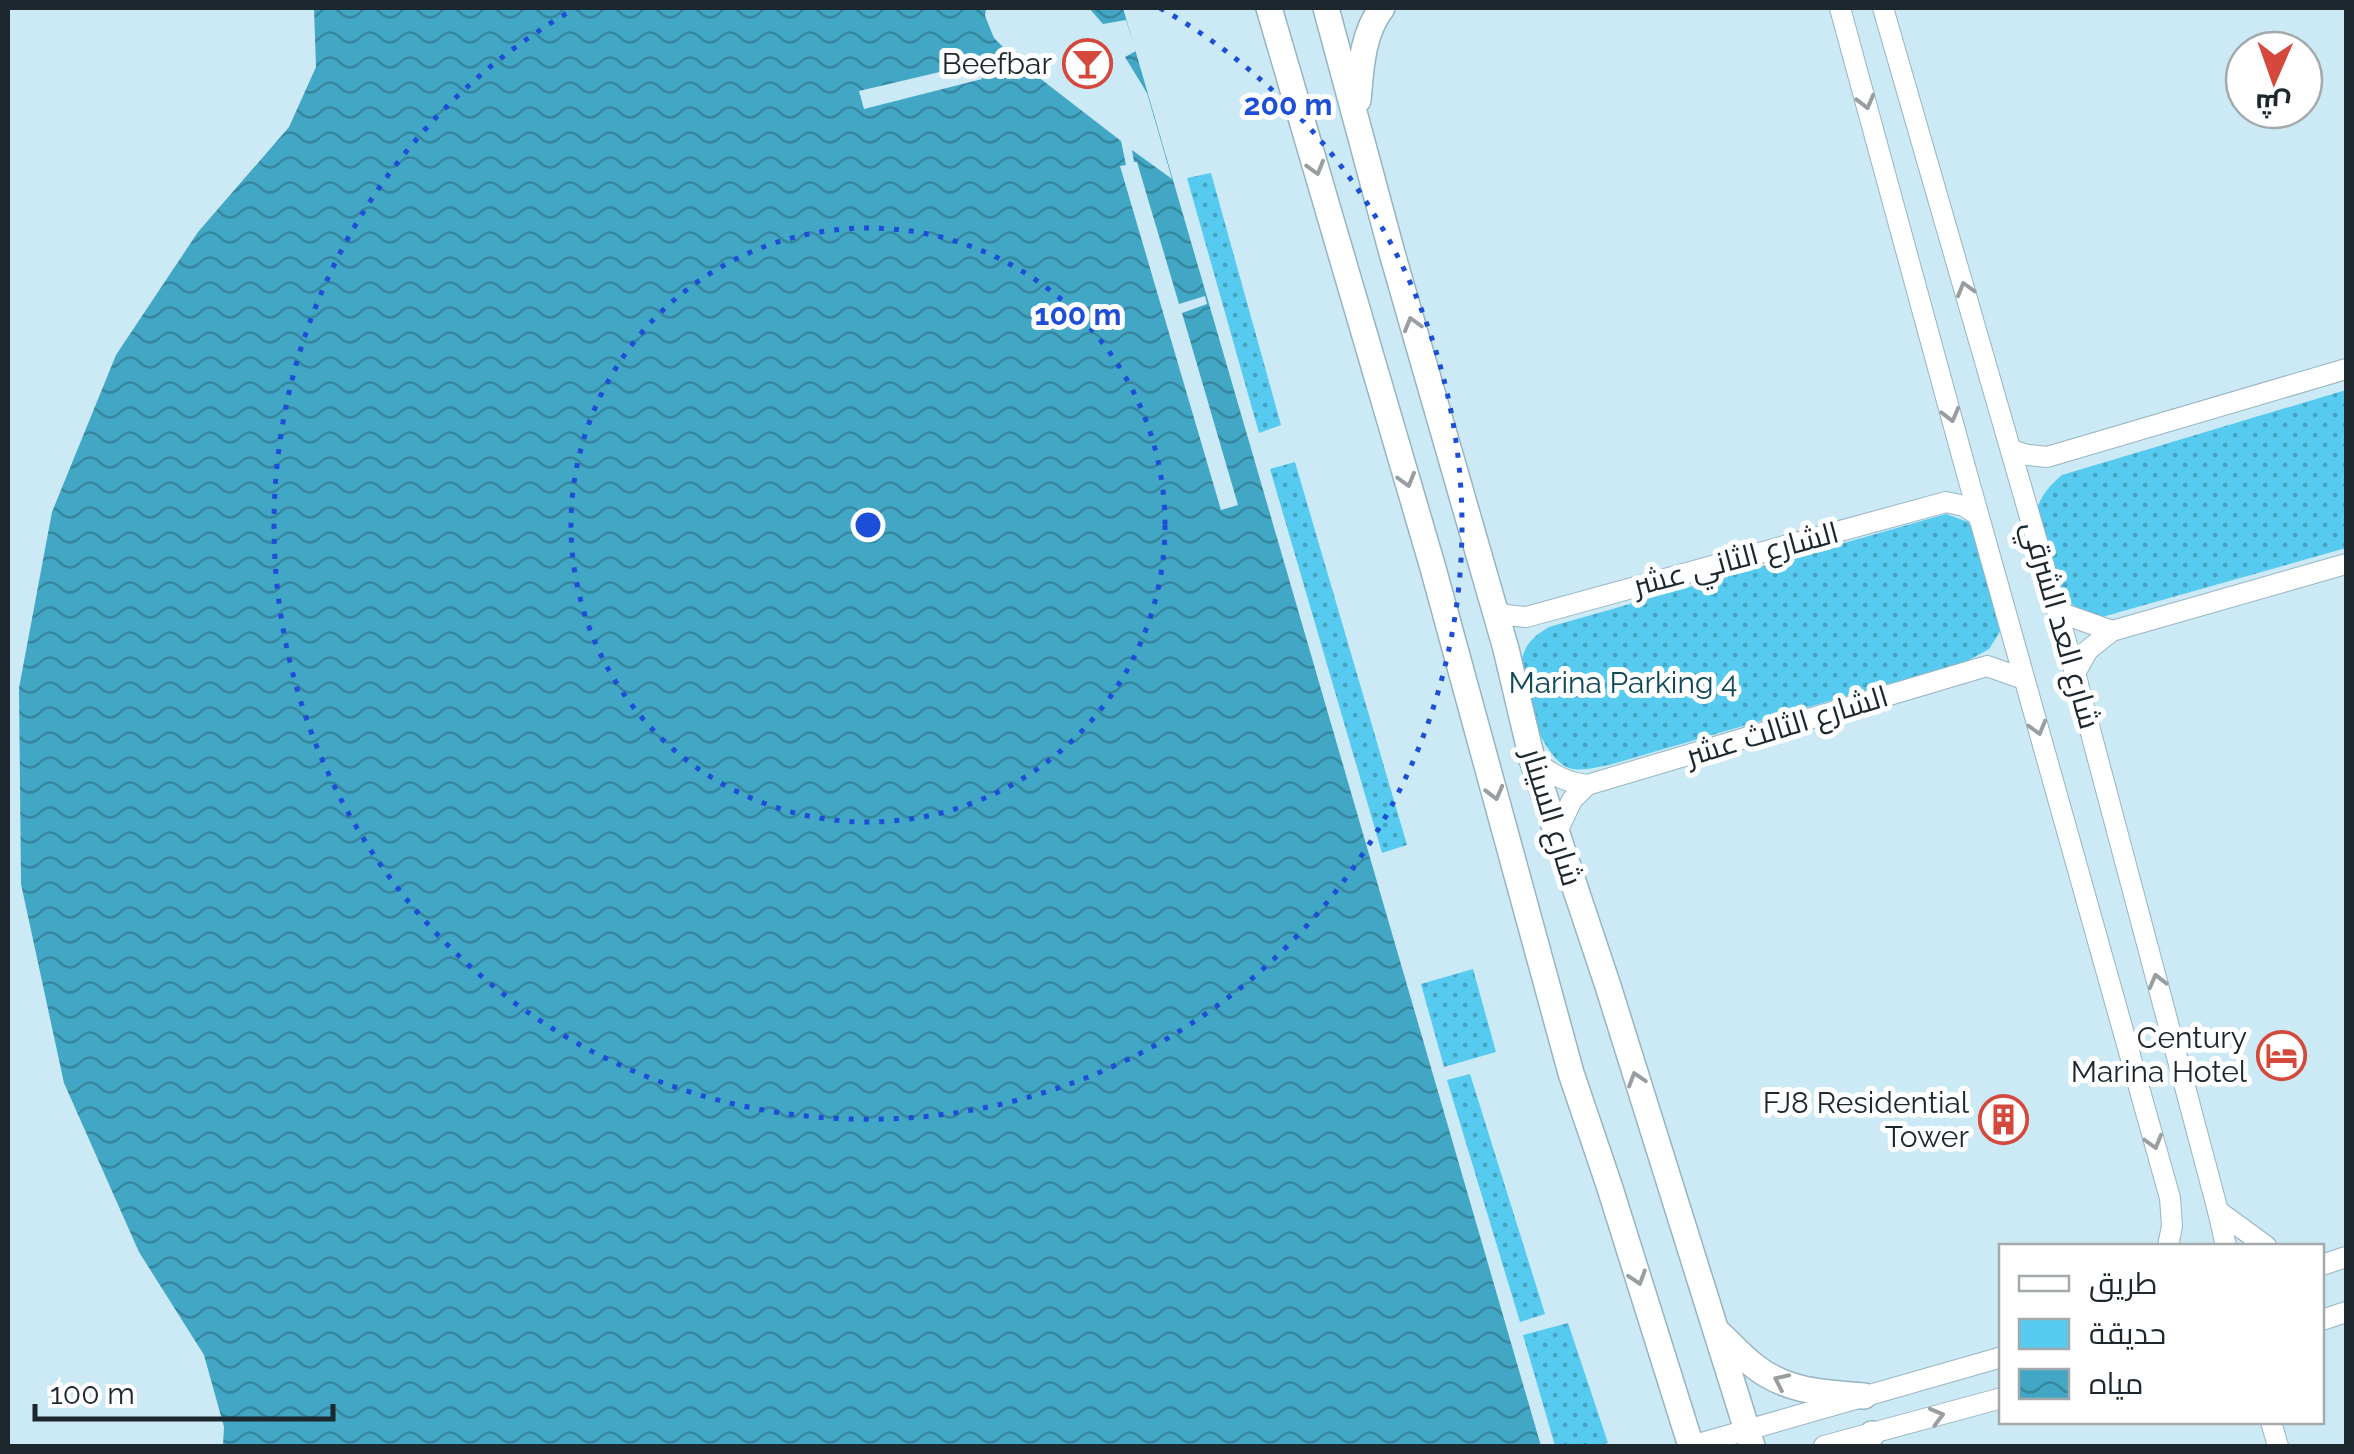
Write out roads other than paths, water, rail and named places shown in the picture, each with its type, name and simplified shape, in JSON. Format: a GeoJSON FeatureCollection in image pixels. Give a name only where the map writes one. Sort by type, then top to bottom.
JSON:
{"type":"FeatureCollection","features":[{"type":"Feature","properties":{"kind":"street","name":"شارع السينار"},"geometry":{"type":"LineString","coordinates":[[1269,8],[1433,568],[1571,1073],[1691,1446]]}},
{"type":"Feature","properties":{"kind":"street","name":"شارع السينار"},"geometry":{"type":"LineString","coordinates":[[1326,8],[1496,610],[1532,759],[1608,986],[1749,1439]]}},
{"type":"Feature","properties":{"kind":"street"},"geometry":{"type":"LineString","coordinates":[[1356,114],[1365,43],[1372,21],[1382,8]]}},
{"type":"Feature","properties":{"kind":"street","name":"شارع العد الشرقي"},"geometry":{"type":"LineString","coordinates":[[1840,8],[2170,1198],[2168,1244]]}},
{"type":"Feature","properties":{"kind":"street","name":"شارع العد الشرقي"},"geometry":{"type":"LineString","coordinates":[[1883,8],[2076,673],[2226,1244]]}},
{"type":"Feature","properties":{"kind":"street"},"geometry":{"type":"LineString","coordinates":[[2011,450],[2047,457],[2346,368]]}},
{"type":"Feature","properties":{"kind":"street"},"geometry":{"type":"LineString","coordinates":[[2024,492],[2030,476],[2047,457]]}},
{"type":"Feature","properties":{"kind":"street"},"geometry":{"type":"LineString","coordinates":[[1965,467],[1946,502],[1964,506],[1978,515]]}},
{"type":"Feature","properties":{"kind":"street","name":"الشارع الثاني عشر"},"geometry":{"type":"LineString","coordinates":[[1496,610],[1526,617],[1946,502]]}},
{"type":"Feature","properties":{"kind":"street"},"geometry":{"type":"LineString","coordinates":[[2076,673],[2088,650],[2112,630],[2346,564]]}},
{"type":"Feature","properties":{"kind":"street"},"geometry":{"type":"LineString","coordinates":[[2058,612],[2112,630]]}},
{"type":"Feature","properties":{"kind":"street"},"geometry":{"type":"LineString","coordinates":[[1506,648],[1512,633],[1526,617]]}},
{"type":"Feature","properties":{"kind":"street"},"geometry":{"type":"LineString","coordinates":[[2010,628],[1987,666],[2024,679]]}},
{"type":"Feature","properties":{"kind":"street","name":"الشارع الثالث عشر"},"geometry":{"type":"LineString","coordinates":[[1587,786],[1987,666]]}},
{"type":"Feature","properties":{"kind":"street"},"geometry":{"type":"LineString","coordinates":[[1532,759],[1554,776],[1587,786]]}},
{"type":"Feature","properties":{"kind":"street"},"geometry":{"type":"LineString","coordinates":[[1556,834],[1572,800],[1587,786]]}},
{"type":"Feature","properties":{"kind":"street"},"geometry":{"type":"LineString","coordinates":[[2218,1210],[2263,1244]]}},
{"type":"Feature","properties":{"kind":"street"},"geometry":{"type":"LineString","coordinates":[[1714,1328],[1752,1365],[1780,1383],[1816,1392],[1864,1396]]}},
{"type":"Feature","properties":{"kind":"street"},"geometry":{"type":"LineString","coordinates":[[1691,1446],[1749,1439],[1864,1396],[1999,1357]]}},
{"type":"Feature","properties":{"kind":"street"},"geometry":{"type":"LineString","coordinates":[[1824,1446],[1866,1440],[1999,1399]]}},
{"type":"Feature","properties":{"kind":"water"},"geometry":{"type":"Polygon","coordinates":[[[314,8],[1123,8],[1541,1446],[223,1446],[224,1427],[204,1355],[139,1252],[64,1083],[21,884],[19,688],[52,512],[116,355],[198,232],[289,127],[316,67],[314,8]]]}},
{"type":"Feature","properties":{"kind":"place","name":"Beefbar"},"geometry":{"type":"Point","coordinates":[1087,64]}},
{"type":"Feature","properties":{"kind":"place","name":"Century Marina Hotel"},"geometry":{"type":"Point","coordinates":[2282,1055]}},
{"type":"Feature","properties":{"kind":"place","name":"FJ8 Residential Tower"},"geometry":{"type":"Point","coordinates":[2004,1120]}},
{"type":"Feature","properties":{"kind":"park label","name":"Marina Parking 4"},"geometry":{"type":"Point","coordinates":[1623,683]}}]}
